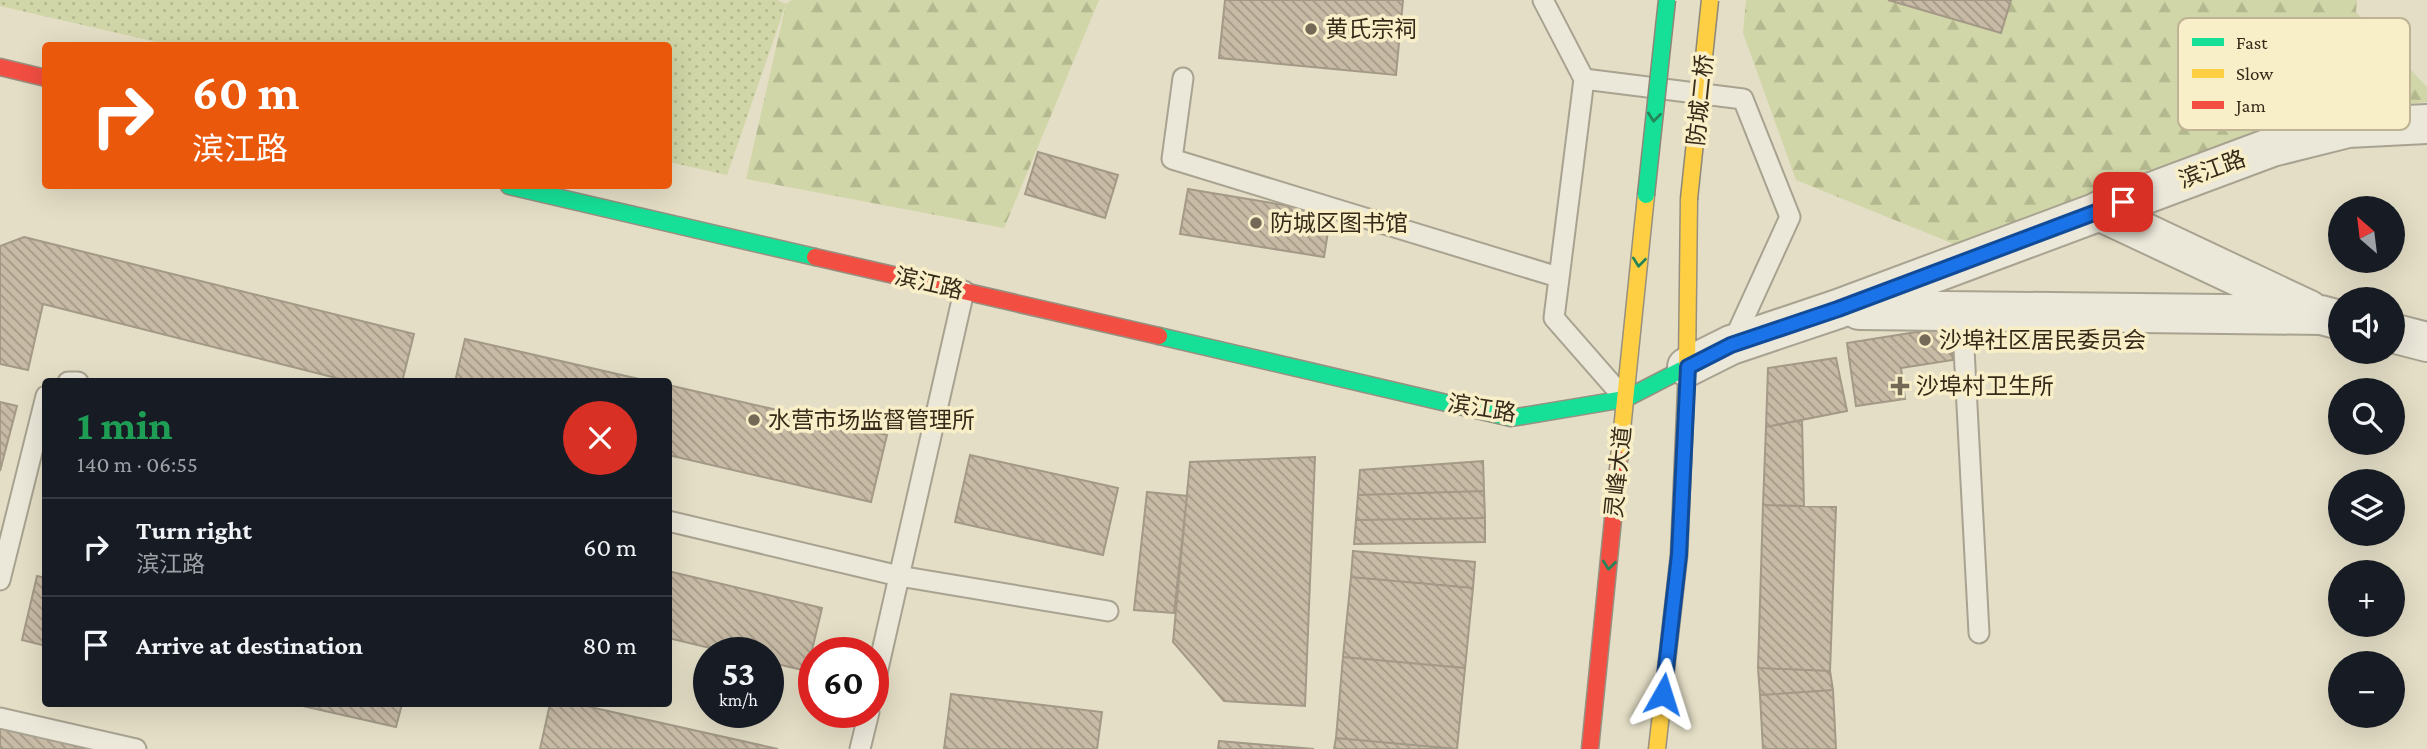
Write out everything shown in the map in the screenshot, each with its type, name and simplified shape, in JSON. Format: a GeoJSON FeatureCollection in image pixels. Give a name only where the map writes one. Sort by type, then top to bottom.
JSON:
{"type":"FeatureCollection","features":[{"type":"Feature","properties":{"kind":"main road","name":"防城二桥"},"geometry":{"type":"LineString","coordinates":[[1646,195],[1667,0]]}},
{"type":"Feature","properties":{"kind":"main road","name":"防城二桥"},"geometry":{"type":"LineString","coordinates":[[1688,367],[1689,199],[1710,0]]}},
{"type":"Feature","properties":{"kind":"main road"},"geometry":{"type":"LineString","coordinates":[[0,67],[42,77]]}},
{"type":"Feature","properties":{"kind":"main road","name":"滨江路"},"geometry":{"type":"LineString","coordinates":[[522,189],[1511,418],[1625,399],[1688,367]]}},
{"type":"Feature","properties":{"kind":"main road","name":"灵峰大道"},"geometry":{"type":"LineString","coordinates":[[1590,749],[1646,195]]}},
{"type":"Feature","properties":{"kind":"main road"},"geometry":{"type":"LineString","coordinates":[[1657,749],[1679,555],[1688,367]]}},
{"type":"Feature","properties":{"kind":"street","name":"滨江路"},"geometry":{"type":"LineString","coordinates":[[1688,367],[1731,345],[1838,309],[2272,147],[2340,130]]}},
{"type":"Feature","properties":{"kind":"street"},"geometry":{"type":"LineString","coordinates":[[2099,211],[2328,317]]}},
{"type":"Feature","properties":{"kind":"street"},"geometry":{"type":"LineString","coordinates":[[1838,309],[2328,318]]}},
{"type":"Feature","properties":{"kind":"street"},"geometry":{"type":"LineString","coordinates":[[2405,336],[2427,342]]}},
{"type":"Feature","properties":{"kind":"lane"},"geometry":{"type":"LineString","coordinates":[[1543,0],[1584,79],[1554,318],[1625,399]]}},
{"type":"Feature","properties":{"kind":"lane"},"geometry":{"type":"LineString","coordinates":[[1183,78],[1172,159],[1558,277]]}},
{"type":"Feature","properties":{"kind":"lane"},"geometry":{"type":"LineString","coordinates":[[1584,79],[1743,99],[1790,217],[1731,345]]}},
{"type":"Feature","properties":{"kind":"lane"},"geometry":{"type":"LineString","coordinates":[[885,637],[964,291]]}},
{"type":"Feature","properties":{"kind":"lane"},"geometry":{"type":"LineString","coordinates":[[1962,311],[1979,633]]}},
{"type":"Feature","properties":{"kind":"lane"},"geometry":{"type":"LineString","coordinates":[[0,580],[42,412]]}},
{"type":"Feature","properties":{"kind":"lane"},"geometry":{"type":"LineString","coordinates":[[672,522],[899,576],[1108,611]]}},
{"type":"Feature","properties":{"kind":"lane"},"geometry":{"type":"LineString","coordinates":[[0,718],[136,749]]}},
{"type":"Feature","properties":{"kind":"lane"},"geometry":{"type":"LineString","coordinates":[[860,749],[865,728]]}},
{"type":"Feature","properties":{"kind":"green space"},"geometry":{"type":"Polygon","coordinates":[[[0,0],[777,0],[786,4],[727,175],[672,163],[672,42],[157,42],[0,6],[0,0]]]}},
{"type":"Feature","properties":{"kind":"green space"},"geometry":{"type":"Polygon","coordinates":[[[792,0],[1099,0],[1004,228],[746,179],[786,4],[792,0]]]}},
{"type":"Feature","properties":{"kind":"green space"},"geometry":{"type":"Polygon","coordinates":[[[1746,0],[2357,0],[2356,12],[2362,18],[2178,18],[2178,130],[2260,130],[1954,244],[1796,180],[1743,33],[1746,0]]]}},
{"type":"Feature","properties":{"kind":"green space"},"geometry":{"type":"Polygon","coordinates":[[[2410,69],[2427,87],[2427,102],[2410,104],[2410,69]]]}},
{"type":"Feature","properties":{"kind":"building","name":"黄氏宗祠"},"geometry":{"type":"Polygon","coordinates":[[[1225,0],[1403,0],[1396,75],[1219,58],[1225,0]]]}},
{"type":"Feature","properties":{"kind":"building"},"geometry":{"type":"Polygon","coordinates":[[[1888,0],[2011,0],[2001,33],[1888,0]]]}},
{"type":"Feature","properties":{"kind":"building"},"geometry":{"type":"Polygon","coordinates":[[[1038,152],[1118,175],[1105,218],[1025,194],[1038,152]]]}},
{"type":"Feature","properties":{"kind":"building","name":"防城区图书馆"},"geometry":{"type":"Polygon","coordinates":[[[1188,189],[1331,213],[1324,257],[1180,234],[1188,189]]]}},
{"type":"Feature","properties":{"kind":"building"},"geometry":{"type":"Polygon","coordinates":[[[24,237],[414,334],[403,378],[336,378],[43,304],[28,370],[0,364],[0,246],[24,237]]]}},
{"type":"Feature","properties":{"kind":"building"},"geometry":{"type":"Polygon","coordinates":[[[1948,327],[1953,360],[1901,368],[1905,399],[1856,406],[1847,343],[1948,327]]]}},
{"type":"Feature","properties":{"kind":"building"},"geometry":{"type":"Polygon","coordinates":[[[465,339],[635,378],[456,378],[465,339]]]}},
{"type":"Feature","properties":{"kind":"building"},"geometry":{"type":"Polygon","coordinates":[[[1836,358],[1847,411],[1766,427],[1768,368],[1836,358]]]}},
{"type":"Feature","properties":{"kind":"building"},"geometry":{"type":"Polygon","coordinates":[[[672,386],[887,435],[871,502],[672,456],[672,386]]]}},
{"type":"Feature","properties":{"kind":"building"},"geometry":{"type":"Polygon","coordinates":[[[0,402],[17,406],[0,471],[0,402]]]}},
{"type":"Feature","properties":{"kind":"building"},"geometry":{"type":"Polygon","coordinates":[[[1802,420],[1804,506],[1763,505],[1766,427],[1802,420]]]}},
{"type":"Feature","properties":{"kind":"building"},"geometry":{"type":"Polygon","coordinates":[[[970,455],[1118,488],[1103,555],[955,522],[970,455]]]}},
{"type":"Feature","properties":{"kind":"building"},"geometry":{"type":"Polygon","coordinates":[[[1315,457],[1305,706],[1224,701],[1173,642],[1190,462],[1315,457]]]}},
{"type":"Feature","properties":{"kind":"building"},"geometry":{"type":"Polygon","coordinates":[[[1483,461],[1484,491],[1358,495],[1360,470],[1483,461]]]}},
{"type":"Feature","properties":{"kind":"building"},"geometry":{"type":"Polygon","coordinates":[[[1484,491],[1485,518],[1356,520],[1358,495],[1484,491]]]}},
{"type":"Feature","properties":{"kind":"building"},"geometry":{"type":"Polygon","coordinates":[[[1147,492],[1187,496],[1174,613],[1134,610],[1147,492]]]}},
{"type":"Feature","properties":{"kind":"building"},"geometry":{"type":"Polygon","coordinates":[[[1763,505],[1836,507],[1830,671],[1758,668],[1763,505]]]}},
{"type":"Feature","properties":{"kind":"building"},"geometry":{"type":"Polygon","coordinates":[[[1485,518],[1485,542],[1354,544],[1356,520],[1485,518]]]}},
{"type":"Feature","properties":{"kind":"building"},"geometry":{"type":"Polygon","coordinates":[[[1353,551],[1475,562],[1473,588],[1351,577],[1353,551]]]}},
{"type":"Feature","properties":{"kind":"building"},"geometry":{"type":"Polygon","coordinates":[[[672,572],[822,608],[815,637],[798,637],[798,669],[784,666],[784,637],[693,637],[693,644],[672,639],[672,572]]]}},
{"type":"Feature","properties":{"kind":"building"},"geometry":{"type":"Polygon","coordinates":[[[37,576],[42,577],[42,645],[22,640],[37,576]]]}},
{"type":"Feature","properties":{"kind":"building"},"geometry":{"type":"Polygon","coordinates":[[[1351,577],[1473,588],[1465,668],[1343,657],[1351,577]]]}},
{"type":"Feature","properties":{"kind":"building"},"geometry":{"type":"Polygon","coordinates":[[[1343,657],[1465,668],[1457,749],[1336,738],[1343,657]]]}},
{"type":"Feature","properties":{"kind":"building"},"geometry":{"type":"Polygon","coordinates":[[[1758,668],[1830,671],[1833,690],[1760,695],[1758,668]]]}},
{"type":"Feature","properties":{"kind":"building"},"geometry":{"type":"Polygon","coordinates":[[[1833,690],[1836,749],[1763,749],[1760,695],[1833,690]]]}},
{"type":"Feature","properties":{"kind":"building"},"geometry":{"type":"Polygon","coordinates":[[[951,694],[1102,712],[1097,749],[944,749],[951,694]]]}},
{"type":"Feature","properties":{"kind":"building"},"geometry":{"type":"Polygon","coordinates":[[[307,707],[401,707],[396,727],[307,707]]]}},
{"type":"Feature","properties":{"kind":"building"},"geometry":{"type":"Polygon","coordinates":[[[549,707],[590,707],[778,749],[540,749],[549,707]]]}},
{"type":"Feature","properties":{"kind":"building"},"geometry":{"type":"Polygon","coordinates":[[[0,726],[100,749],[0,749],[0,726]]]}},
{"type":"Feature","properties":{"kind":"building"},"geometry":{"type":"Polygon","coordinates":[[[1336,738],[1457,749],[1334,749],[1336,738]]]}},
{"type":"Feature","properties":{"kind":"building"},"geometry":{"type":"Polygon","coordinates":[[[1219,741],[1314,749],[1218,749],[1219,741]]]}},
{"type":"Feature","properties":{"kind":"traffic: fast"},"geometry":{"type":"LineString","coordinates":[[1646,195],[1667,0]]}},
{"type":"Feature","properties":{"kind":"traffic: fast"},"geometry":{"type":"LineString","coordinates":[[522,189],[815,257]]}},
{"type":"Feature","properties":{"kind":"traffic: fast"},"geometry":{"type":"LineString","coordinates":[[1159,336],[1511,418],[1625,399],[1687,367]]}},
{"type":"Feature","properties":{"kind":"traffic: slow"},"geometry":{"type":"LineString","coordinates":[[1689,199],[1710,0]]}},
{"type":"Feature","properties":{"kind":"traffic: slow"},"geometry":{"type":"LineString","coordinates":[[1619,459],[1646,195]]}},
{"type":"Feature","properties":{"kind":"traffic: slow"},"geometry":{"type":"LineString","coordinates":[[1657,749],[1679,555],[1687,367],[1689,199]]}},
{"type":"Feature","properties":{"kind":"traffic: jam"},"geometry":{"type":"LineString","coordinates":[[0,67],[42,77]]}},
{"type":"Feature","properties":{"kind":"traffic: jam"},"geometry":{"type":"LineString","coordinates":[[815,257],[1159,336]]}},
{"type":"Feature","properties":{"kind":"traffic: jam"},"geometry":{"type":"LineString","coordinates":[[1590,749],[1619,459]]}},
{"type":"Feature","properties":{"kind":"place","name":"黄氏宗祠"},"geometry":{"type":"Point","coordinates":[1311,29]}},
{"type":"Feature","properties":{"kind":"place","name":"防城区图书馆"},"geometry":{"type":"Point","coordinates":[1256,223]}},
{"type":"Feature","properties":{"kind":"place","name":"沙埠社区居民委员会"},"geometry":{"type":"Point","coordinates":[1925,340]}},
{"type":"Feature","properties":{"kind":"place","name":"沙埠村卫生所"},"geometry":{"type":"Point","coordinates":[1900,386]}},
{"type":"Feature","properties":{"kind":"place","name":"水营市场监督管理所"},"geometry":{"type":"Point","coordinates":[754,420]}},
{"type":"Feature","properties":{"kind":"route"},"geometry":{"type":"LineString","coordinates":[[1663,694],[1679,555],[1688,367],[1731,345],[1838,309],[2123,202]]}}]}
